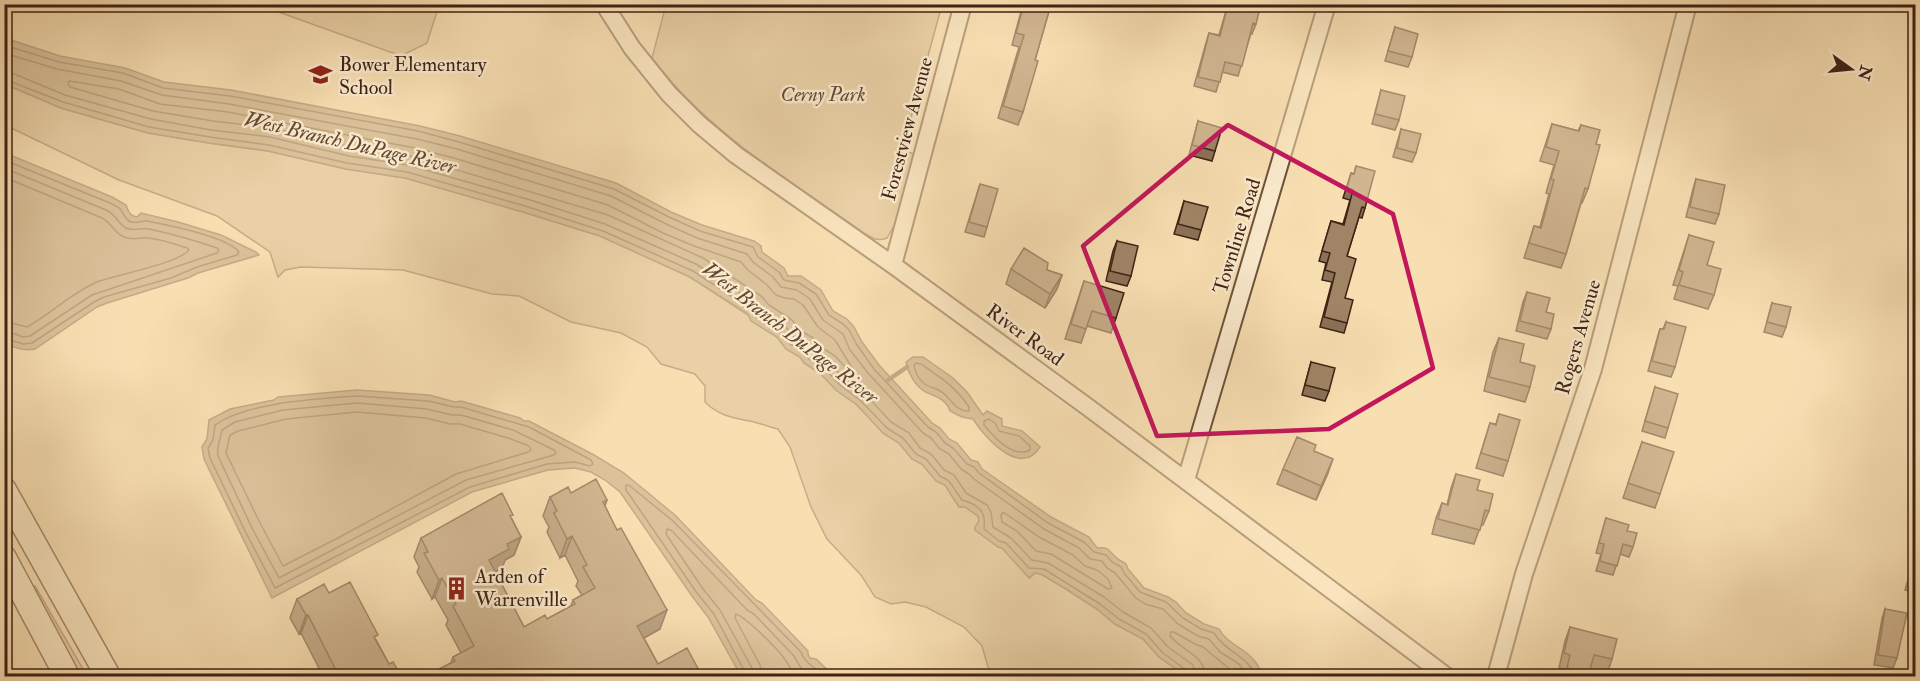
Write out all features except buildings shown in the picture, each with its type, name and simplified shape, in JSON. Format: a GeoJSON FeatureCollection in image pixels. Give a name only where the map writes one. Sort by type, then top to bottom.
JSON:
{"type":"FeatureCollection","features":[{"type":"Feature","properties":{"kind":"main road"},"geometry":{"type":"LineString","coordinates":[[4,490],[108,676]]}},
{"type":"Feature","properties":{"kind":"main road"},"geometry":{"type":"LineString","coordinates":[[4,558],[67,676]]}},
{"type":"Feature","properties":{"kind":"street","name":"River Road"},"geometry":{"type":"LineString","coordinates":[[604,4],[632,48],[650,71],[699,124],[736,155],[893,265],[1186,480],[1446,676]]}},
{"type":"Feature","properties":{"kind":"street","name":"Forestview Avenue"},"geometry":{"type":"LineString","coordinates":[[893,265],[963,4]]}},
{"type":"Feature","properties":{"kind":"street","name":"Townline Road"},"geometry":{"type":"LineString","coordinates":[[1186,480],[1327,4]]}},
{"type":"Feature","properties":{"kind":"street","name":"Rogers Avenue"},"geometry":{"type":"LineString","coordinates":[[1496,676],[1524,574],[1593,369],[1688,4]]}},
{"type":"Feature","properties":{"kind":"highlighted area"},"geometry":{"type":"Polygon","coordinates":[[[1228,125],[1393,214],[1433,368],[1329,429],[1157,436],[1083,246],[1228,125]]]}},
{"type":"Feature","properties":{"kind":"green space"},"geometry":{"type":"Polygon","coordinates":[[[259,5],[439,5],[427,43],[401,56],[259,5]]]}},
{"type":"Feature","properties":{"kind":"green space","name":"Cerny Park"},"geometry":{"type":"Polygon","coordinates":[[[666,5],[942,5],[902,150],[914,154],[895,224],[887,238],[872,238],[778,174],[723,132],[674,85],[652,58],[666,5]]]}},
{"type":"Feature","properties":{"kind":"green space"},"geometry":{"type":"Polygon","coordinates":[[[4,84],[61,108],[148,133],[268,151],[346,169],[405,178],[600,236],[690,277],[777,337],[786,349],[800,357],[836,390],[857,405],[883,433],[899,443],[912,459],[922,464],[936,481],[945,485],[959,507],[965,507],[978,516],[979,521],[1030,578],[1035,573],[1041,574],[1066,589],[1115,624],[1143,639],[1159,657],[1186,676],[994,676],[990,674],[982,646],[964,627],[926,607],[905,602],[891,604],[875,597],[861,575],[827,539],[811,507],[790,447],[778,429],[716,411],[705,402],[705,386],[695,374],[661,364],[647,347],[621,333],[571,322],[519,296],[492,294],[403,270],[301,267],[285,270],[278,277],[270,252],[217,216],[119,180],[5,125],[4,84]]]}},
{"type":"Feature","properties":{"kind":"green space"},"geometry":{"type":"Polygon","coordinates":[[[35,586],[87,676],[77,676],[31,588],[35,586]]]}},
{"type":"Feature","properties":{"kind":"water","name":"West Branch DuPage River"},"geometry":{"type":"Polygon","coordinates":[[[5,38],[60,56],[125,68],[164,82],[231,90],[420,126],[460,136],[616,183],[671,212],[702,225],[754,241],[761,246],[762,252],[784,268],[788,276],[801,276],[821,290],[833,311],[847,319],[854,327],[879,365],[932,423],[940,428],[949,439],[957,443],[971,460],[978,462],[982,469],[1051,517],[1089,537],[1097,548],[1107,549],[1126,564],[1144,588],[1168,597],[1186,613],[1204,624],[1219,629],[1229,641],[1251,657],[1263,676],[1186,676],[1159,657],[1143,639],[1115,624],[1066,589],[1041,574],[1035,573],[1029,578],[1002,548],[975,530],[979,521],[978,516],[965,507],[959,507],[945,485],[936,481],[922,464],[912,459],[899,443],[883,433],[857,405],[836,390],[800,357],[786,349],[777,337],[751,321],[748,314],[690,277],[600,236],[405,178],[346,169],[268,151],[148,133],[61,108],[5,84],[5,38]]]}},
{"type":"Feature","properties":{"kind":"water"},"geometry":{"type":"Polygon","coordinates":[[[5,153],[112,197],[126,205],[130,213],[137,217],[141,213],[221,235],[259,255],[107,303],[97,307],[35,349],[15,348],[5,342],[5,153]]]}},
{"type":"Feature","properties":{"kind":"water"},"geometry":{"type":"Polygon","coordinates":[[[913,357],[923,357],[953,378],[967,392],[983,415],[987,411],[1002,419],[1002,426],[1022,431],[1040,447],[1032,455],[1023,458],[1004,452],[986,436],[973,419],[950,411],[943,401],[924,391],[918,385],[910,374],[906,362],[913,357]]]}},
{"type":"Feature","properties":{"kind":"water"},"geometry":{"type":"Polygon","coordinates":[[[357,390],[429,395],[455,402],[461,401],[529,421],[594,455],[624,473],[676,516],[808,651],[810,658],[816,659],[834,676],[741,676],[708,617],[620,492],[591,472],[575,468],[548,470],[472,492],[272,598],[204,459],[202,447],[207,439],[209,420],[230,409],[274,400],[278,397],[357,390]]]}},
{"type":"Feature","properties":{"kind":"waterway"},"geometry":{"type":"LineString","coordinates":[[888,380],[907,367]]}},
{"type":"Feature","properties":{"kind":"place","name":"Bower Elementary School"},"geometry":{"type":"Point","coordinates":[321,75]}},
{"type":"Feature","properties":{"kind":"place","name":"Arden of Warrenville"},"geometry":{"type":"Point","coordinates":[457,588]}}]}
